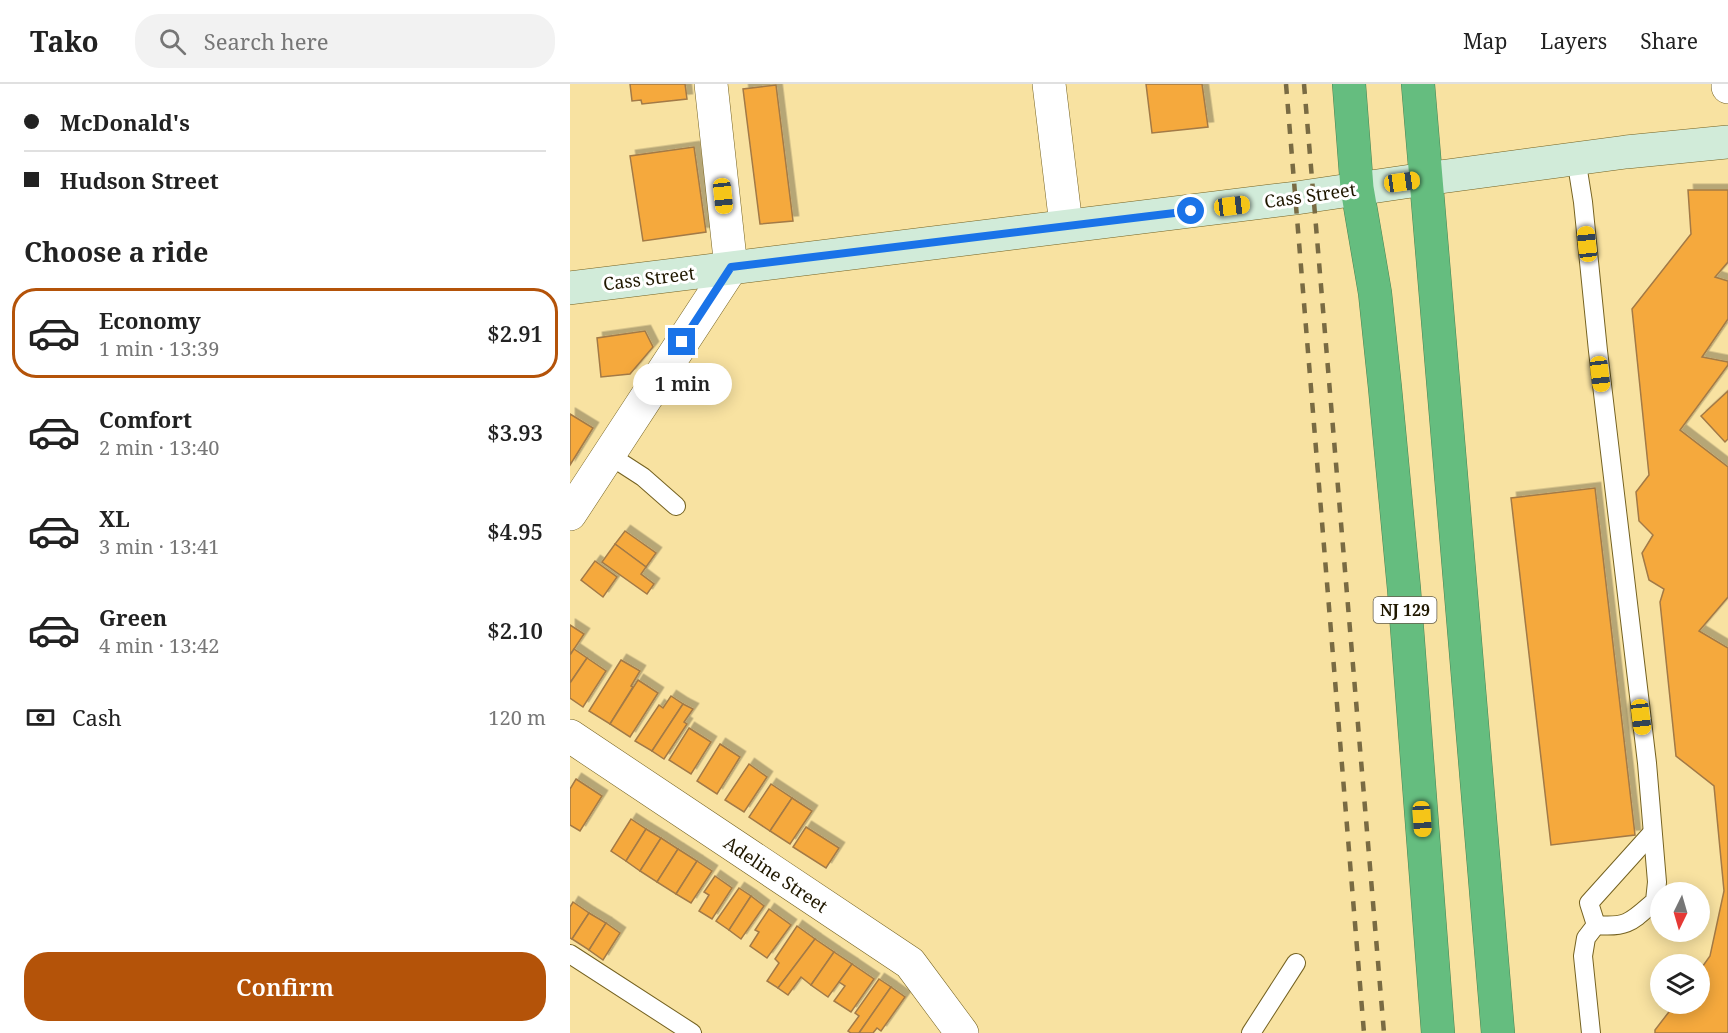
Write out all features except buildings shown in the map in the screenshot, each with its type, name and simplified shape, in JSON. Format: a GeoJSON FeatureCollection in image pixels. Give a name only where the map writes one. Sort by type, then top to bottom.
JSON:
{"type":"FeatureCollection","features":[{"type":"Feature","properties":{"kind":"highway","name":"NJ 129"},"geometry":{"type":"LineString","coordinates":[[1349,84],[1357,188],[1375,293],[1404,589],[1438,1033]]}},
{"type":"Feature","properties":{"kind":"highway","name":"NJ 129"},"geometry":{"type":"LineString","coordinates":[[1418,84],[1497,1033]]}},
{"type":"Feature","properties":{"kind":"street"},"geometry":{"type":"LineString","coordinates":[[570,513],[731,267],[711,84]]}},
{"type":"Feature","properties":{"kind":"street"},"geometry":{"type":"LineString","coordinates":[[1049,84],[1066,225]]}},
{"type":"Feature","properties":{"kind":"street","name":"Cass Street"},"geometry":{"type":"LineString","coordinates":[[570,288],[1296,198],[1576,158],[1728,142]]}},
{"type":"Feature","properties":{"kind":"street","name":"Adeline Street"},"geometry":{"type":"LineString","coordinates":[[570,736],[910,963],[962,1033]]}},
{"type":"Feature","properties":{"kind":"lane"},"geometry":{"type":"LineString","coordinates":[[1576,158],[1583,202],[1598,351],[1647,763],[1657,882],[1654,901],[1630,922],[1613,927],[1596,925]]}},
{"type":"Feature","properties":{"kind":"lane"},"geometry":{"type":"LineString","coordinates":[[609,455],[644,477],[676,506]]}},
{"type":"Feature","properties":{"kind":"lane"},"geometry":{"type":"LineString","coordinates":[[1596,925],[1589,903],[1652,833]]}},
{"type":"Feature","properties":{"kind":"lane"},"geometry":{"type":"LineString","coordinates":[[1591,1033],[1583,956],[1586,938],[1596,925]]}},
{"type":"Feature","properties":{"kind":"lane"},"geometry":{"type":"LineString","coordinates":[[570,954],[692,1033]]}},
{"type":"Feature","properties":{"kind":"lane"},"geometry":{"type":"LineString","coordinates":[[1251,1033],[1296,963]]}},
{"type":"Feature","properties":{"kind":"railway"},"geometry":{"type":"LineString","coordinates":[[1286,84],[1364,1033]]}},
{"type":"Feature","properties":{"kind":"railway"},"geometry":{"type":"LineString","coordinates":[[1304,84],[1384,1033]]}},
{"type":"Feature","properties":{"kind":"route"},"geometry":{"type":"LineString","coordinates":[[682,342],[731,267],[1191,211]]}}]}
